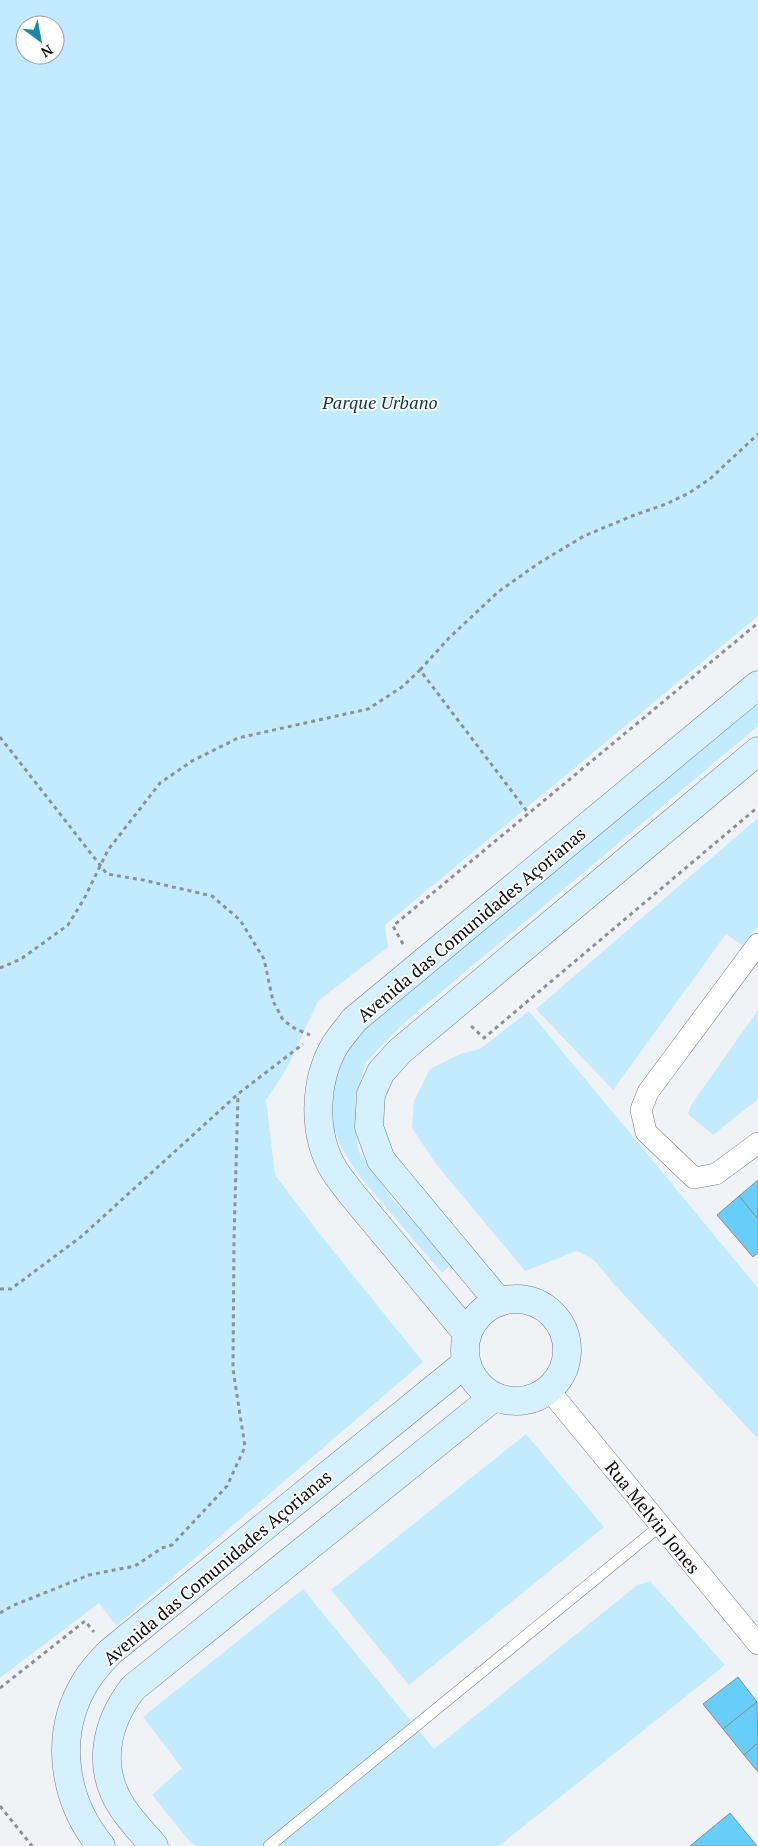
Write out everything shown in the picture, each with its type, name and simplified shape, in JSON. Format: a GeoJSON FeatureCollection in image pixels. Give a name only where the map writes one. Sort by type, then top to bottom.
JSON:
{"type":"FeatureCollection","features":[{"type":"Feature","properties":{"kind":"street","name":"Avenida das Comunidades Açorianas"},"geometry":{"type":"LineString","coordinates":[[467,1333],[333,1169],[323,1142],[318,1113],[322,1078],[335,1045],[354,1020],[758,686]]}},
{"type":"Feature","properties":{"kind":"street"},"geometry":{"type":"LineString","coordinates":[[499,1302],[381,1160],[369,1127],[371,1094],[382,1072],[400,1051],[758,751]]}},
{"type":"Feature","properties":{"kind":"street"},"geometry":{"type":"LineString","coordinates":[[758,944],[648,1092],[640,1110],[646,1132],[694,1178],[716,1174],[758,1143]]}},
{"type":"Feature","properties":{"kind":"street"},"geometry":{"type":"LineString","coordinates":[[515,1299],[531,1301],[545,1308],[557,1318],[564,1332],[568,1348],[566,1364],[559,1378],[548,1390],[528,1400],[516,1402],[494,1397],[476,1383],[466,1363],[464,1348],[467,1333],[479,1314],[499,1302],[515,1299]]}},
{"type":"Feature","properties":{"kind":"street","name":"Avenida das Comunidades Açorianas"},"geometry":{"type":"LineString","coordinates":[[101,1846],[91,1833],[73,1798],[66,1759],[66,1740],[76,1701],[85,1683],[110,1652],[466,1363]]}},
{"type":"Feature","properties":{"kind":"street","name":"Rua Melvin Jones"},"geometry":{"type":"LineString","coordinates":[[548,1390],[758,1644]]}},
{"type":"Feature","properties":{"kind":"street"},"geometry":{"type":"LineString","coordinates":[[154,1846],[122,1807],[110,1779],[107,1747],[115,1716],[123,1701],[133,1688],[494,1397]]}},
{"type":"Feature","properties":{"kind":"lane"},"geometry":{"type":"LineString","coordinates":[[269,1846],[660,1526]]}},
{"type":"Feature","properties":{"kind":"path"},"geometry":{"type":"LineString","coordinates":[[0,968],[21,959],[68,925],[84,899],[108,850],[160,783],[192,761],[238,738],[368,709],[402,687],[449,638],[498,592],[538,563],[584,536],[666,504],[689,492],[711,478],[758,434]]}},
{"type":"Feature","properties":{"kind":"path"},"geometry":{"type":"LineString","coordinates":[[420,670],[528,814]]}},
{"type":"Feature","properties":{"kind":"path"},"geometry":{"type":"LineString","coordinates":[[0,737],[107,874],[143,880],[212,896],[240,920],[264,959],[273,1001],[283,1020],[294,1028],[314,1036],[238,1094],[82,1236],[11,1289],[0,1289]]}},
{"type":"Feature","properties":{"kind":"path"},"geometry":{"type":"LineString","coordinates":[[465,1021],[484,1038],[758,807]]}},
{"type":"Feature","properties":{"kind":"path"},"geometry":{"type":"LineString","coordinates":[[0,1613],[12,1606],[89,1575],[135,1566],[162,1548],[172,1545],[227,1486],[245,1447],[233,1369],[238,1094]]}},
{"type":"Feature","properties":{"kind":"path"},"geometry":{"type":"LineString","coordinates":[[1,1686],[85,1621],[110,1652]]}},
{"type":"Feature","properties":{"kind":"path"},"geometry":{"type":"LineString","coordinates":[[0,1806],[32,1846]]}},
{"type":"Feature","properties":{"kind":"green space","name":"Parque Urbano"},"geometry":{"type":"Polygon","coordinates":[[[0,0],[758,0],[758,616],[385,925],[388,947],[318,1001],[287,1068],[266,1100],[275,1175],[423,1362],[116,1626],[99,1603],[0,1678],[0,0]]]}},
{"type":"Feature","properties":{"kind":"green space"},"geometry":{"type":"Polygon","coordinates":[[[758,697],[758,726],[402,1025],[366,1062],[355,1097],[355,1125],[359,1152],[394,1201],[452,1264],[442,1273],[361,1178],[343,1151],[334,1129],[332,1096],[338,1065],[354,1039],[758,697]]]}},
{"type":"Feature","properties":{"kind":"green space"},"geometry":{"type":"Polygon","coordinates":[[[758,818],[758,926],[743,946],[726,934],[613,1090],[536,1009],[758,818]]]}},
{"type":"Feature","properties":{"kind":"green space"},"geometry":{"type":"Polygon","coordinates":[[[758,1010],[758,1099],[713,1135],[688,1114],[691,1105],[758,1010]]]}},
{"type":"Feature","properties":{"kind":"green space"},"geometry":{"type":"Polygon","coordinates":[[[529,1011],[758,1288],[758,1439],[613,1283],[594,1260],[577,1251],[525,1271],[436,1164],[412,1128],[414,1101],[430,1069],[460,1054],[480,1049],[529,1011]]]}},
{"type":"Feature","properties":{"kind":"green space"},"geometry":{"type":"Polygon","coordinates":[[[526,1434],[604,1527],[409,1685],[331,1590],[526,1434]]]}},
{"type":"Feature","properties":{"kind":"green space"},"geometry":{"type":"Polygon","coordinates":[[[650,1581],[725,1665],[499,1846],[198,1846],[191,1843],[152,1795],[182,1768],[143,1717],[303,1589],[434,1749],[636,1586],[650,1581]]]}},
{"type":"Feature","properties":{"kind":"building"},"geometry":{"type":"Polygon","coordinates":[[[758,1180],[758,1219],[739,1196],[758,1180]]]}},
{"type":"Feature","properties":{"kind":"building"},"geometry":{"type":"Polygon","coordinates":[[[739,1196],[758,1219],[758,1253],[753,1257],[717,1215],[739,1196]]]}},
{"type":"Feature","properties":{"kind":"building"},"geometry":{"type":"Polygon","coordinates":[[[738,1677],[757,1702],[723,1729],[703,1704],[738,1677]]]}},
{"type":"Feature","properties":{"kind":"building"},"geometry":{"type":"Polygon","coordinates":[[[757,1702],[758,1743],[744,1755],[723,1729],[757,1702]]]}},
{"type":"Feature","properties":{"kind":"building"},"geometry":{"type":"Polygon","coordinates":[[[758,1743],[758,1772],[744,1755],[758,1743]]]}},
{"type":"Feature","properties":{"kind":"building"},"geometry":{"type":"Polygon","coordinates":[[[730,1813],[757,1846],[690,1846],[730,1813]]]}}]}
